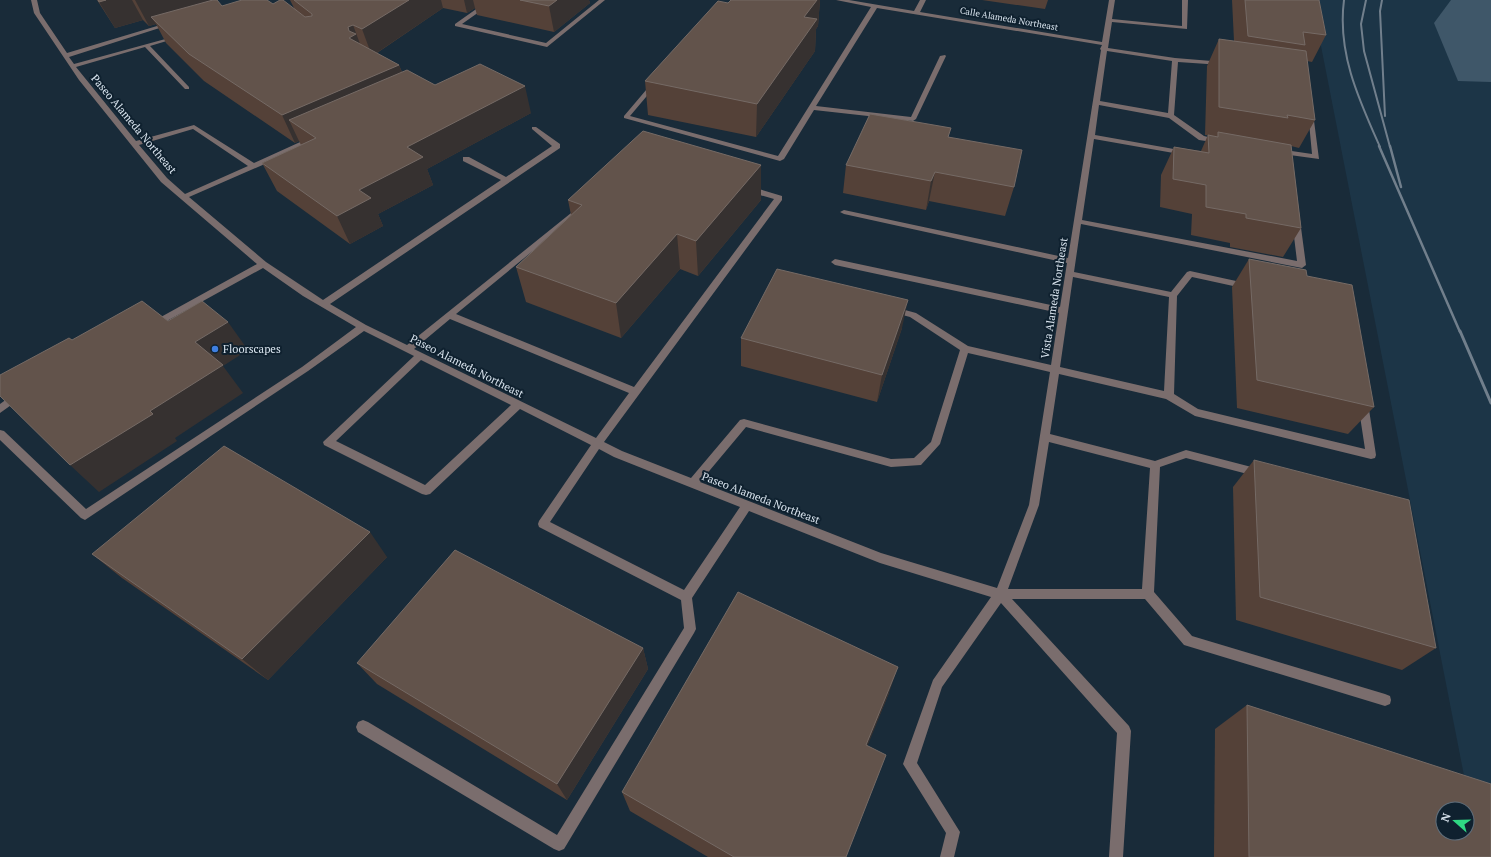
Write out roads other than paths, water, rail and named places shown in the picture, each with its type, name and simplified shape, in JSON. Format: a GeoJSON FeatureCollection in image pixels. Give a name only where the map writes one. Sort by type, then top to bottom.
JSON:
{"type":"FeatureCollection","features":[{"type":"Feature","properties":{"kind":"street","name":"Paseo Alameda Northeast"},"geometry":{"type":"LineString","coordinates":[[34,0],[37,13],[80,79],[164,180],[263,264],[323,304],[363,327],[597,444],[692,484],[880,558],[1000,594]]}},
{"type":"Feature","properties":{"kind":"street"},"geometry":{"type":"LineString","coordinates":[[493,0],[457,25],[547,45],[602,0]]}},
{"type":"Feature","properties":{"kind":"street","name":"Calle Alameda Northeast"},"geometry":{"type":"LineString","coordinates":[[839,0],[854,1],[1175,60],[1226,64]]}},
{"type":"Feature","properties":{"kind":"street"},"geometry":{"type":"LineString","coordinates":[[916,13],[923,0]]}},
{"type":"Feature","properties":{"kind":"street","name":"Vista Alameda Northeast"},"geometry":{"type":"LineString","coordinates":[[947,857],[953,832],[910,764],[937,684],[1000,594],[1034,505],[1095,102],[1112,0]]}},
{"type":"Feature","properties":{"kind":"street"},"geometry":{"type":"LineString","coordinates":[[1108,20],[1185,28],[1185,0]]}},
{"type":"Feature","properties":{"kind":"street"},"geometry":{"type":"LineString","coordinates":[[662,76],[626,117],[780,159],[875,6]]}},
{"type":"Feature","properties":{"kind":"street"},"geometry":{"type":"LineString","coordinates":[[65,56],[177,21]]}},
{"type":"Feature","properties":{"kind":"street"},"geometry":{"type":"LineString","coordinates":[[72,66],[182,35]]}},
{"type":"Feature","properties":{"kind":"street"},"geometry":{"type":"LineString","coordinates":[[146,45],[187,88]]}},
{"type":"Feature","properties":{"kind":"street"},"geometry":{"type":"LineString","coordinates":[[812,108],[913,119],[943,56]]}},
{"type":"Feature","properties":{"kind":"street"},"geometry":{"type":"LineString","coordinates":[[1172,116],[1175,60]]}},
{"type":"Feature","properties":{"kind":"street"},"geometry":{"type":"LineString","coordinates":[[1095,102],[1172,116],[1202,138],[1229,142]]}},
{"type":"Feature","properties":{"kind":"street"},"geometry":{"type":"LineString","coordinates":[[1272,150],[1316,157],[1308,106]]}},
{"type":"Feature","properties":{"kind":"street"},"geometry":{"type":"LineString","coordinates":[[134,144],[194,127],[253,166]]}},
{"type":"Feature","properties":{"kind":"street"},"geometry":{"type":"LineString","coordinates":[[323,304],[557,146],[534,128]]}},
{"type":"Feature","properties":{"kind":"street"},"geometry":{"type":"LineString","coordinates":[[1090,136],[1196,155]]}},
{"type":"Feature","properties":{"kind":"street"},"geometry":{"type":"LineString","coordinates":[[184,197],[318,137]]}},
{"type":"Feature","properties":{"kind":"street"},"geometry":{"type":"LineString","coordinates":[[466,159],[506,180]]}},
{"type":"Feature","properties":{"kind":"street"},"geometry":{"type":"LineString","coordinates":[[686,597],[543,524],[597,444],[779,198],[740,186]]}},
{"type":"Feature","properties":{"kind":"street"},"geometry":{"type":"LineString","coordinates":[[408,349],[589,200]]}},
{"type":"Feature","properties":{"kind":"street"},"geometry":{"type":"LineString","coordinates":[[1078,221],[1302,265],[1295,210]]}},
{"type":"Feature","properties":{"kind":"street"},"geometry":{"type":"LineString","coordinates":[[844,212],[1071,261]]}},
{"type":"Feature","properties":{"kind":"street"},"geometry":{"type":"LineString","coordinates":[[835,262],[1064,311]]}},
{"type":"Feature","properties":{"kind":"street"},"geometry":{"type":"LineString","coordinates":[[146,328],[263,264]]}},
{"type":"Feature","properties":{"kind":"street"},"geometry":{"type":"LineString","coordinates":[[1070,274],[1173,295]]}},
{"type":"Feature","properties":{"kind":"street"},"geometry":{"type":"LineString","coordinates":[[1169,396],[1173,295],[1190,274],[1255,288]]}},
{"type":"Feature","properties":{"kind":"street"},"geometry":{"type":"LineString","coordinates":[[884,308],[913,315],[965,349],[1169,396],[1195,412],[1371,455],[1361,393]]}},
{"type":"Feature","properties":{"kind":"street"},"geometry":{"type":"LineString","coordinates":[[449,315],[636,392]]}},
{"type":"Feature","properties":{"kind":"street"},"geometry":{"type":"LineString","coordinates":[[0,434],[85,515],[305,369],[363,327]]}},
{"type":"Feature","properties":{"kind":"street"},"geometry":{"type":"LineString","coordinates":[[692,484],[744,423],[891,463],[917,462],[935,444],[965,349]]}},
{"type":"Feature","properties":{"kind":"street"},"geometry":{"type":"LineString","coordinates":[[420,356],[328,442],[426,491],[518,405]]}},
{"type":"Feature","properties":{"kind":"street"},"geometry":{"type":"LineString","coordinates":[[0,409],[15,396],[28,389]]}},
{"type":"Feature","properties":{"kind":"street"},"geometry":{"type":"LineString","coordinates":[[1045,437],[1155,465],[1186,454],[1268,475]]}},
{"type":"Feature","properties":{"kind":"street"},"geometry":{"type":"LineString","coordinates":[[1155,465],[1148,594],[1188,641],[1385,700]]}},
{"type":"Feature","properties":{"kind":"street"},"geometry":{"type":"LineString","coordinates":[[363,727],[559,844],[690,629],[686,597],[747,505]]}},
{"type":"Feature","properties":{"kind":"street"},"geometry":{"type":"LineString","coordinates":[[1000,594],[1148,594]]}},
{"type":"Feature","properties":{"kind":"street"},"geometry":{"type":"LineString","coordinates":[[1000,594],[1124,731],[1116,857]]}},
{"type":"Feature","properties":{"kind":"railway"},"geometry":{"type":"LineString","coordinates":[[1344,0],[1343,20],[1347,57],[1358,94],[1380,147]]}},
{"type":"Feature","properties":{"kind":"railway"},"geometry":{"type":"LineString","coordinates":[[1366,0],[1361,24],[1364,51],[1390,147]]}},
{"type":"Feature","properties":{"kind":"railway"},"geometry":{"type":"LineString","coordinates":[[1382,0],[1380,11],[1385,116]]}},
{"type":"Feature","properties":{"kind":"railway"},"geometry":{"type":"LineString","coordinates":[[1379,146],[1460,332]]}},
{"type":"Feature","properties":{"kind":"railway"},"geometry":{"type":"LineString","coordinates":[[1390,146],[1401,187]]}},
{"type":"Feature","properties":{"kind":"railway"},"geometry":{"type":"LineString","coordinates":[[1460,331],[1491,403]]}},
{"type":"Feature","properties":{"kind":"place","name":"Floorscapes"},"geometry":{"type":"Point","coordinates":[215,349]}}]}
